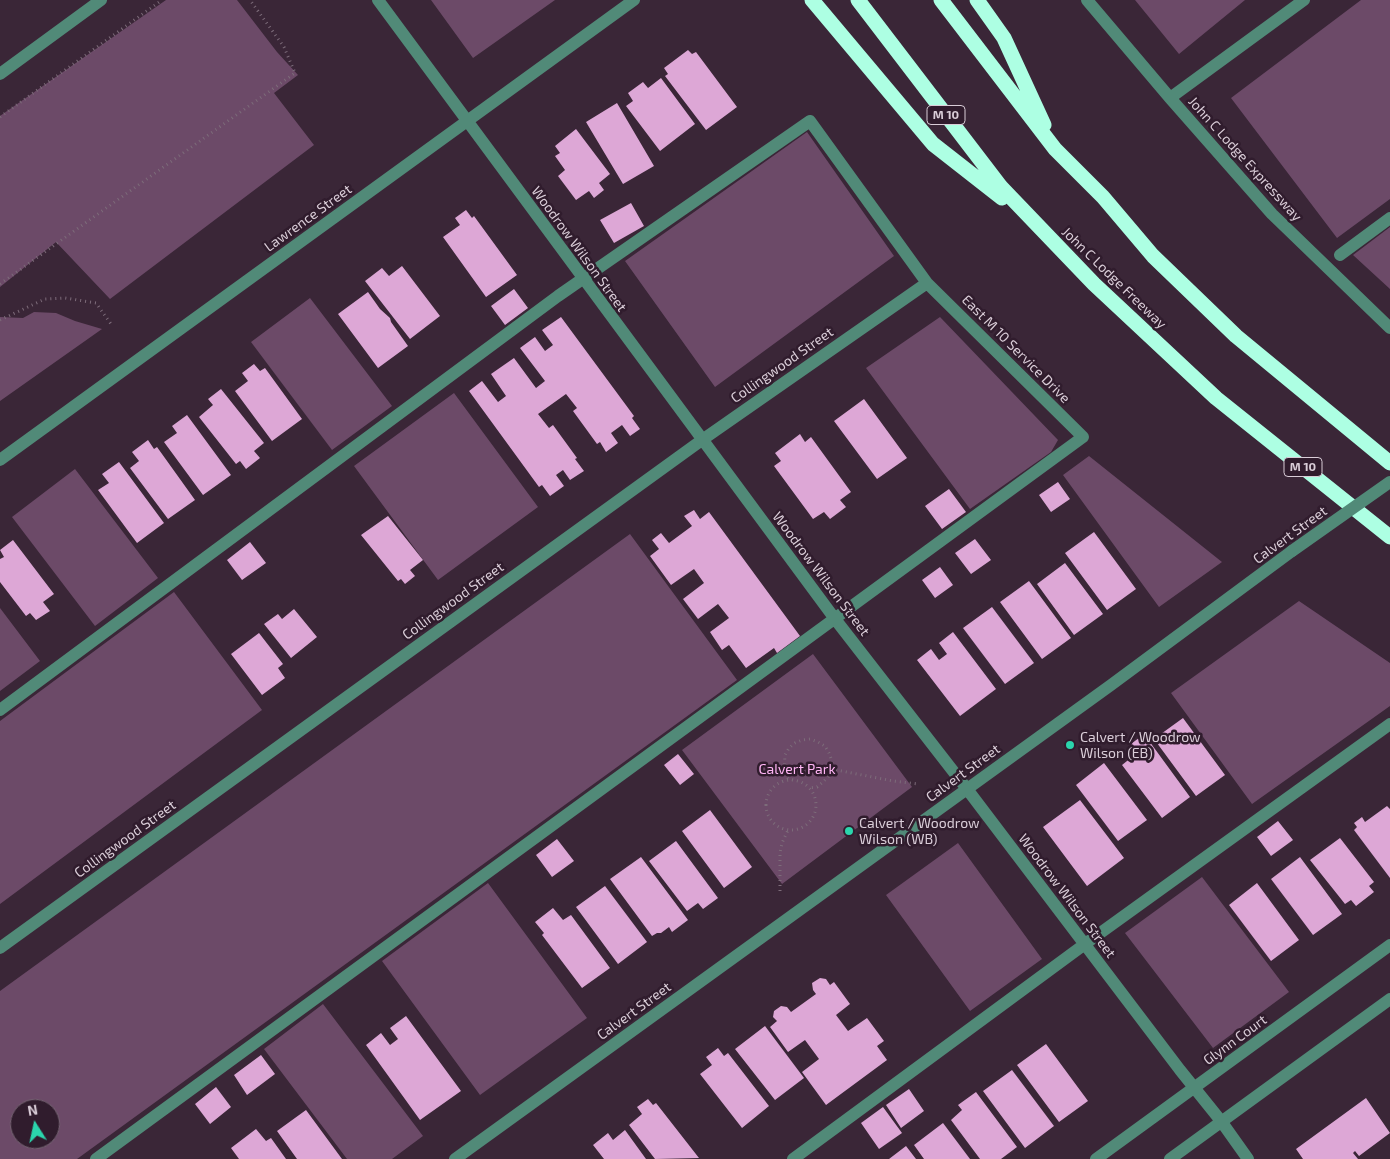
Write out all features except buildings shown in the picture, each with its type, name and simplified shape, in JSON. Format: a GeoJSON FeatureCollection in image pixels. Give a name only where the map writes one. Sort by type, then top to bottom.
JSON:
{"type":"FeatureCollection","features":[{"type":"Feature","properties":{"kind":"highway"},"geometry":{"type":"LineString","coordinates":[[812,0],[933,144],[1038,226]]}},
{"type":"Feature","properties":{"kind":"highway","name":"John C Lodge Freeway"},"geometry":{"type":"LineString","coordinates":[[858,0],[1001,187],[1094,284],[1216,398],[1390,537]]}},
{"type":"Feature","properties":{"kind":"highway"},"geometry":{"type":"LineString","coordinates":[[940,0],[1056,149],[1103,197],[1154,256],[1236,336],[1390,462]]}},
{"type":"Feature","properties":{"kind":"highway"},"geometry":{"type":"LineString","coordinates":[[977,0],[1004,38],[1056,149]]}},
{"type":"Feature","properties":{"kind":"street"},"geometry":{"type":"LineString","coordinates":[[0,74],[102,0]]}},
{"type":"Feature","properties":{"kind":"street","name":"Woodrow Wilson Street"},"geometry":{"type":"LineString","coordinates":[[378,0],[835,619],[967,789],[1180,1070],[1222,1121],[1248,1159]]}},
{"type":"Feature","properties":{"kind":"street","name":"Lawrence Street"},"geometry":{"type":"LineString","coordinates":[[0,460],[634,0]]}},
{"type":"Feature","properties":{"kind":"street","name":"John C Lodge Expressway"},"geometry":{"type":"LineString","coordinates":[[1086,0],[1272,214],[1390,328]]}},
{"type":"Feature","properties":{"kind":"street"},"geometry":{"type":"LineString","coordinates":[[1170,98],[1304,0]]}},
{"type":"Feature","properties":{"kind":"street"},"geometry":{"type":"LineString","coordinates":[[0,710],[583,279],[810,121],[927,283]]}},
{"type":"Feature","properties":{"kind":"street"},"geometry":{"type":"LineString","coordinates":[[1340,255],[1390,218]]}},
{"type":"Feature","properties":{"kind":"street","name":"East M 10 Service Drive"},"geometry":{"type":"LineString","coordinates":[[835,619],[1083,437],[927,283]]}},
{"type":"Feature","properties":{"kind":"street","name":"Collingwood Street"},"geometry":{"type":"LineString","coordinates":[[0,948],[702,440],[927,283]]}},
{"type":"Feature","properties":{"kind":"street","name":"Calvert Street"},"geometry":{"type":"LineString","coordinates":[[455,1159],[967,789],[1292,551],[1390,482]]}},
{"type":"Feature","properties":{"kind":"street"},"geometry":{"type":"LineString","coordinates":[[96,1159],[110,1155],[835,619]]}},
{"type":"Feature","properties":{"kind":"street"},"geometry":{"type":"LineString","coordinates":[[793,1159],[1085,944],[1390,724]]}},
{"type":"Feature","properties":{"kind":"street","name":"Glynn Court"},"geometry":{"type":"LineString","coordinates":[[1096,1159],[1390,945]]}},
{"type":"Feature","properties":{"kind":"street"},"geometry":{"type":"LineString","coordinates":[[1170,1159],[1390,999]]}},
{"type":"Feature","properties":{"kind":"path"},"geometry":{"type":"LineString","coordinates":[[0,117],[162,0]]}},
{"type":"Feature","properties":{"kind":"path"},"geometry":{"type":"LineString","coordinates":[[0,284],[295,73],[284,47],[250,0]]}},
{"type":"Feature","properties":{"kind":"path"},"geometry":{"type":"LineString","coordinates":[[0,320],[45,299],[64,298],[96,302],[111,324]]}},
{"type":"Feature","properties":{"kind":"path"},"geometry":{"type":"LineString","coordinates":[[793,781],[788,778],[784,771],[785,755],[789,748],[802,740],[818,742],[825,746],[832,761],[831,768],[829,776],[823,782],[809,788]]}},
{"type":"Feature","properties":{"kind":"path"},"geometry":{"type":"LineString","coordinates":[[831,768],[892,781],[918,784]]}},
{"type":"Feature","properties":{"kind":"path"},"geometry":{"type":"LineString","coordinates":[[784,781],[793,781],[809,788],[814,795],[815,804],[811,820],[797,830],[788,830],[780,828],[773,823],[768,816],[766,807],[770,791],[784,781]]}},
{"type":"Feature","properties":{"kind":"path"},"geometry":{"type":"LineString","coordinates":[[780,891],[780,854],[782,843],[788,830]]}},
{"type":"Feature","properties":{"kind":"green space"},"geometry":{"type":"Polygon","coordinates":[[[166,0],[237,0],[277,52],[298,75],[274,93],[314,145],[110,299],[56,242],[0,287],[0,116],[166,0]]]}},
{"type":"Feature","properties":{"kind":"green space"},"geometry":{"type":"Polygon","coordinates":[[[431,0],[555,0],[473,58],[431,0]]]}},
{"type":"Feature","properties":{"kind":"green space"},"geometry":{"type":"Polygon","coordinates":[[[1135,0],[1245,0],[1179,54],[1135,0]]]}},
{"type":"Feature","properties":{"kind":"green space"},"geometry":{"type":"Polygon","coordinates":[[[1361,0],[1390,0],[1390,199],[1337,238],[1231,98],[1361,0]]]}},
{"type":"Feature","properties":{"kind":"green space"},"geometry":{"type":"Polygon","coordinates":[[[807,132],[894,256],[715,387],[625,261],[807,132]]]}},
{"type":"Feature","properties":{"kind":"green space"},"geometry":{"type":"Polygon","coordinates":[[[1390,227],[1390,289],[1353,255],[1390,227]]]}},
{"type":"Feature","properties":{"kind":"green space"},"geometry":{"type":"Polygon","coordinates":[[[310,298],[392,406],[332,450],[251,342],[310,298]]]}},
{"type":"Feature","properties":{"kind":"green space"},"geometry":{"type":"Polygon","coordinates":[[[34,312],[56,313],[102,329],[0,401],[0,317],[23,318],[34,312]]]}},
{"type":"Feature","properties":{"kind":"green space"},"geometry":{"type":"Polygon","coordinates":[[[940,317],[1058,440],[1051,452],[970,509],[866,368],[940,317]]]}},
{"type":"Feature","properties":{"kind":"green space"},"geometry":{"type":"Polygon","coordinates":[[[454,393],[538,507],[438,580],[354,466],[454,393]]]}},
{"type":"Feature","properties":{"kind":"green space"},"geometry":{"type":"Polygon","coordinates":[[[1089,456],[1222,562],[1159,607],[1063,475],[1089,456]]]}},
{"type":"Feature","properties":{"kind":"green space"},"geometry":{"type":"Polygon","coordinates":[[[75,469],[158,578],[95,626],[12,517],[75,469]]]}},
{"type":"Feature","properties":{"kind":"green space"},"geometry":{"type":"Polygon","coordinates":[[[630,534],[737,680],[77,1159],[0,1159],[0,991],[630,534]]]}},
{"type":"Feature","properties":{"kind":"green space"},"geometry":{"type":"Polygon","coordinates":[[[174,592],[262,710],[0,904],[0,721],[174,592]]]}},
{"type":"Feature","properties":{"kind":"green space"},"geometry":{"type":"Polygon","coordinates":[[[1299,601],[1390,663],[1390,706],[1252,804],[1171,693],[1299,601]]]}},
{"type":"Feature","properties":{"kind":"green space"},"geometry":{"type":"Polygon","coordinates":[[[0,608],[40,661],[0,691],[0,608]]]}},
{"type":"Feature","properties":{"kind":"green space","name":"Calvert Park"},"geometry":{"type":"Polygon","coordinates":[[[813,654],[912,787],[782,884],[682,750],[813,654]]]}},
{"type":"Feature","properties":{"kind":"green space"},"geometry":{"type":"Polygon","coordinates":[[[958,843],[1042,959],[970,1011],[886,895],[958,843]]]}},
{"type":"Feature","properties":{"kind":"green space"},"geometry":{"type":"Polygon","coordinates":[[[1202,877],[1289,992],[1213,1048],[1125,933],[1202,877]]]}},
{"type":"Feature","properties":{"kind":"green space"},"geometry":{"type":"Polygon","coordinates":[[[488,883],[587,1018],[480,1095],[382,961],[488,883]]]}},
{"type":"Feature","properties":{"kind":"green space"},"geometry":{"type":"Polygon","coordinates":[[[323,1004],[423,1136],[392,1159],[347,1159],[264,1049],[323,1004]]]}},
{"type":"Feature","properties":{"kind":"place","name":"Calvert / Woodrow Wilson (EB)"},"geometry":{"type":"Point","coordinates":[1070,745]}},
{"type":"Feature","properties":{"kind":"place","name":"Calvert / Woodrow Wilson (WB)"},"geometry":{"type":"Point","coordinates":[849,831]}}]}
